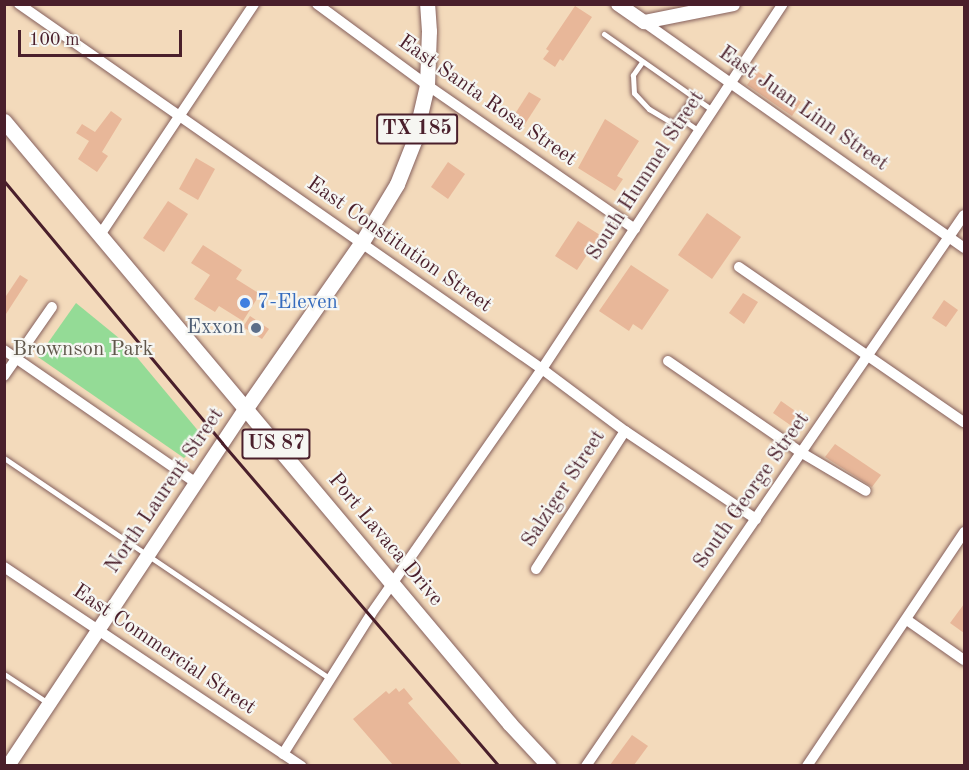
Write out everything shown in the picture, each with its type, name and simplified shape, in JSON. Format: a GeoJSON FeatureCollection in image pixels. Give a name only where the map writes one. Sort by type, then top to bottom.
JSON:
{"type":"FeatureCollection","features":[{"type":"Feature","properties":{"kind":"main road","name":"TX 185"},"geometry":{"type":"LineString","coordinates":[[362,242],[397,184],[414,141],[427,85],[429,31],[427,4]]}},
{"type":"Feature","properties":{"kind":"main road","name":"East Juan Linn Street"},"geometry":{"type":"LineString","coordinates":[[618,4],[644,22]]}},
{"type":"Feature","properties":{"kind":"main road"},"geometry":{"type":"LineString","coordinates":[[644,22],[733,4]]}},
{"type":"Feature","properties":{"kind":"main road","name":"Port Lavaca Drive"},"geometry":{"type":"LineString","coordinates":[[4,121],[510,724],[549,765]]}},
{"type":"Feature","properties":{"kind":"main road","name":"North Laurent Street"},"geometry":{"type":"LineString","coordinates":[[8,765],[246,408],[362,242]]}},
{"type":"Feature","properties":{"kind":"street","name":"East Constitution Street"},"geometry":{"type":"LineString","coordinates":[[20,4],[178,117],[362,242],[625,430],[756,519]]}},
{"type":"Feature","properties":{"kind":"street"},"geometry":{"type":"LineString","coordinates":[[100,235],[254,4]]}},
{"type":"Feature","properties":{"kind":"street","name":"East Santa Rosa Street"},"geometry":{"type":"LineString","coordinates":[[317,4],[427,85],[635,229]]}},
{"type":"Feature","properties":{"kind":"street","name":"South Hummel Street"},"geometry":{"type":"LineString","coordinates":[[283,754],[394,583],[542,369],[783,4]]}},
{"type":"Feature","properties":{"kind":"street","name":"East Juan Linn Street"},"geometry":{"type":"LineString","coordinates":[[644,22],[964,248]]}},
{"type":"Feature","properties":{"kind":"street","name":"South George Street"},"geometry":{"type":"LineString","coordinates":[[586,765],[964,215]]}},
{"type":"Feature","properties":{"kind":"street"},"geometry":{"type":"LineString","coordinates":[[739,267],[964,422]]}},
{"type":"Feature","properties":{"kind":"street"},"geometry":{"type":"LineString","coordinates":[[4,376],[52,307]]}},
{"type":"Feature","properties":{"kind":"street"},"geometry":{"type":"LineString","coordinates":[[4,350],[196,483]]}},
{"type":"Feature","properties":{"kind":"street"},"geometry":{"type":"LineString","coordinates":[[668,361],[802,453],[866,491]]}},
{"type":"Feature","properties":{"kind":"street","name":"Salziger Street"},"geometry":{"type":"LineString","coordinates":[[536,568],[625,430]]}},
{"type":"Feature","properties":{"kind":"street"},"geometry":{"type":"LineString","coordinates":[[807,765],[907,620],[964,532]]}},
{"type":"Feature","properties":{"kind":"street","name":"East Commercial Street"},"geometry":{"type":"LineString","coordinates":[[4,567],[301,765]]}},
{"type":"Feature","properties":{"kind":"street"},"geometry":{"type":"LineString","coordinates":[[907,620],[964,660]]}},
{"type":"Feature","properties":{"kind":"lane"},"geometry":{"type":"LineString","coordinates":[[604,34],[712,110]]}},
{"type":"Feature","properties":{"kind":"lane"},"geometry":{"type":"LineString","coordinates":[[642,62],[633,75],[634,93],[649,109],[674,124],[693,97]]}},
{"type":"Feature","properties":{"kind":"lane"},"geometry":{"type":"LineString","coordinates":[[679,117],[699,131]]}},
{"type":"Feature","properties":{"kind":"lane"},"geometry":{"type":"LineString","coordinates":[[4,458],[330,679]]}},
{"type":"Feature","properties":{"kind":"lane"},"geometry":{"type":"LineString","coordinates":[[4,674],[49,704]]}},
{"type":"Feature","properties":{"kind":"green space","name":"Brownson Park"},"geometry":{"type":"Polygon","coordinates":[[[76,303],[125,343],[205,439],[184,458],[38,357],[76,303]]]}},
{"type":"Feature","properties":{"kind":"building"},"geometry":{"type":"Polygon","coordinates":[[[575,6],[592,17],[563,61],[560,59],[555,67],[543,59],[549,51],[546,49],[575,6]]]}},
{"type":"Feature","properties":{"kind":"building"},"geometry":{"type":"Polygon","coordinates":[[[757,71],[801,102],[792,116],[747,85],[757,71]]]}},
{"type":"Feature","properties":{"kind":"building"},"geometry":{"type":"Polygon","coordinates":[[[529,92],[541,99],[525,124],[513,117],[529,92]]]}},
{"type":"Feature","properties":{"kind":"building"},"geometry":{"type":"Polygon","coordinates":[[[111,111],[122,119],[102,152],[108,156],[97,172],[78,159],[89,141],[76,133],[82,124],[95,132],[111,111]]]}},
{"type":"Feature","properties":{"kind":"building"},"geometry":{"type":"Polygon","coordinates":[[[605,119],[639,141],[617,176],[623,179],[615,191],[578,168],[605,119]]]}},
{"type":"Feature","properties":{"kind":"building"},"geometry":{"type":"Polygon","coordinates":[[[196,158],[215,169],[198,200],[179,189],[196,158]]]}},
{"type":"Feature","properties":{"kind":"building"},"geometry":{"type":"Polygon","coordinates":[[[448,162],[465,174],[448,199],[431,187],[448,162]]]}},
{"type":"Feature","properties":{"kind":"building"},"geometry":{"type":"Polygon","coordinates":[[[168,201],[188,214],[164,252],[143,238],[168,201]]]}},
{"type":"Feature","properties":{"kind":"building"},"geometry":{"type":"Polygon","coordinates":[[[707,213],[741,237],[712,279],[678,255],[707,213]]]}},
{"type":"Feature","properties":{"kind":"building"},"geometry":{"type":"Polygon","coordinates":[[[578,221],[600,235],[577,270],[555,256],[578,221]]]}},
{"type":"Feature","properties":{"kind":"building"},"geometry":{"type":"Polygon","coordinates":[[[203,245],[242,270],[236,279],[260,294],[243,321],[219,306],[215,312],[194,299],[210,275],[191,263],[203,245]]]}},
{"type":"Feature","properties":{"kind":"building"},"geometry":{"type":"Polygon","coordinates":[[[631,265],[669,290],[642,330],[633,324],[629,331],[599,311],[631,265]]]}},
{"type":"Feature","properties":{"kind":"building"},"geometry":{"type":"Polygon","coordinates":[[[20,275],[28,280],[4,317],[4,299],[20,275]]]}},
{"type":"Feature","properties":{"kind":"building"},"geometry":{"type":"Polygon","coordinates":[[[743,293],[758,302],[744,324],[729,313],[743,293]]]}},
{"type":"Feature","properties":{"kind":"building"},"geometry":{"type":"Polygon","coordinates":[[[944,300],[958,310],[946,327],[932,318],[944,300]]]}},
{"type":"Feature","properties":{"kind":"building","name":"Exxon"},"geometry":{"type":"Polygon","coordinates":[[[250,316],[269,329],[262,339],[243,327],[250,316]]]}},
{"type":"Feature","properties":{"kind":"building"},"geometry":{"type":"Polygon","coordinates":[[[781,401],[801,415],[793,427],[773,413],[781,401]]]}},
{"type":"Feature","properties":{"kind":"building"},"geometry":{"type":"Polygon","coordinates":[[[835,444],[881,475],[872,487],[825,457],[835,444]]]}},
{"type":"Feature","properties":{"kind":"building"},"geometry":{"type":"Polygon","coordinates":[[[964,604],[964,633],[950,623],[964,604]]]}},
{"type":"Feature","properties":{"kind":"building"},"geometry":{"type":"Polygon","coordinates":[[[396,688],[399,692],[404,688],[413,699],[408,703],[462,765],[393,765],[353,719],[386,691],[389,694],[396,688]]]}},
{"type":"Feature","properties":{"kind":"building"},"geometry":{"type":"Polygon","coordinates":[[[632,735],[648,746],[634,765],[610,765],[632,735]]]}},
{"type":"Feature","properties":{"kind":"railway"},"geometry":{"type":"LineString","coordinates":[[4,181],[222,443],[499,766]]}},
{"type":"Feature","properties":{"kind":"place","name":"7-Eleven"},"geometry":{"type":"Point","coordinates":[245,303]}},
{"type":"Feature","properties":{"kind":"place","name":"Exxon"},"geometry":{"type":"Point","coordinates":[256,328]}}]}
